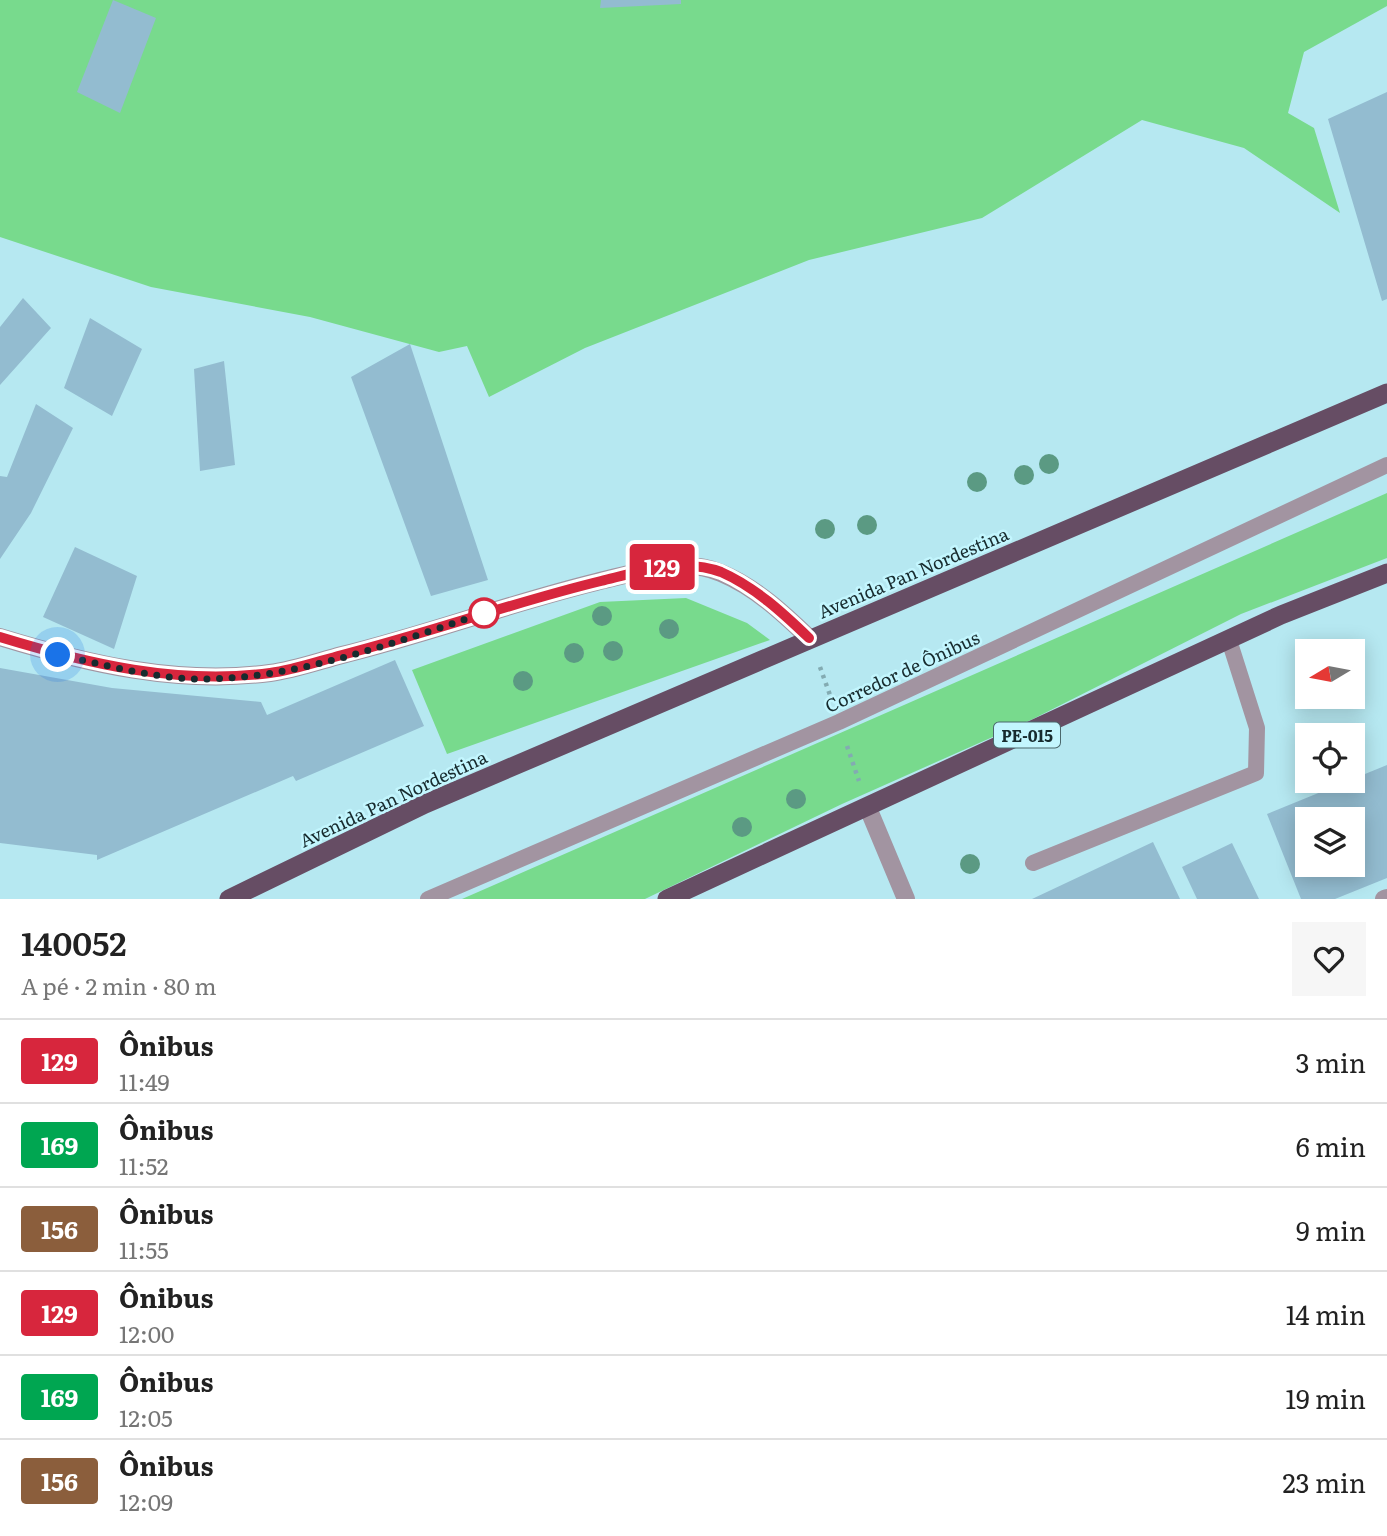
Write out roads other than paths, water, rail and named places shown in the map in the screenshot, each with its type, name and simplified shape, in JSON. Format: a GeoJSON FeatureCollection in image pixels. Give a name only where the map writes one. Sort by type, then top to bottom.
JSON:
{"type":"FeatureCollection","features":[{"type":"Feature","properties":{"kind":"highway","name":"Avenida Pan Nordestina"},"geometry":{"type":"LineString","coordinates":[[229,899],[425,804],[1387,393]]}},
{"type":"Feature","properties":{"kind":"highway","name":"PE-015"},"geometry":{"type":"LineString","coordinates":[[667,899],[1281,615],[1387,573]]}},
{"type":"Feature","properties":{"kind":"street"},"geometry":{"type":"LineString","coordinates":[[0,637],[58,655],[164,675],[199,679],[273,673],[393,643],[540,596],[657,568],[691,567],[719,572],[747,587],[772,603],[809,638]]}},
{"type":"Feature","properties":{"kind":"street"},"geometry":{"type":"LineString","coordinates":[[868,808],[906,899]]}},
{"type":"Feature","properties":{"kind":"lane","name":"Corredor de Ônibus"},"geometry":{"type":"LineString","coordinates":[[428,899],[839,722],[1387,465]]}},
{"type":"Feature","properties":{"kind":"lane"},"geometry":{"type":"LineString","coordinates":[[1033,863],[1256,773],[1257,727],[1229,640]]}}]}
